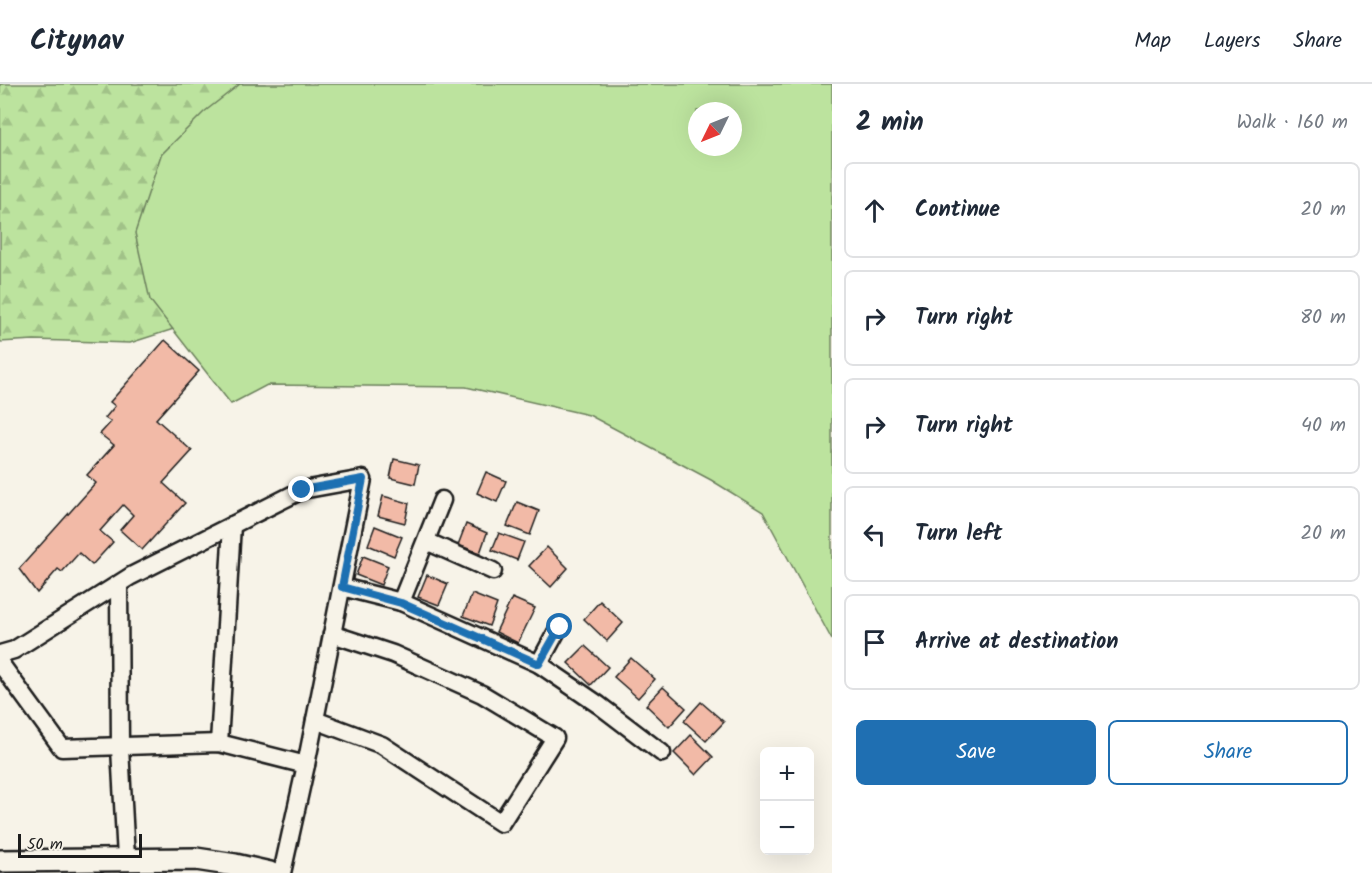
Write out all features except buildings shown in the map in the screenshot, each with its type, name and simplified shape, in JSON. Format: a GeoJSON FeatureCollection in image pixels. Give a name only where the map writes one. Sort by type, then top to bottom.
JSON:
{"type":"FeatureCollection","features":[{"type":"Feature","properties":{"kind":"street"},"geometry":{"type":"LineString","coordinates":[[0,654],[14,650],[131,576],[302,490],[363,479],[282,873]]}},
{"type":"Feature","properties":{"kind":"street"},"geometry":{"type":"LineString","coordinates":[[401,603],[442,500]]}},
{"type":"Feature","properties":{"kind":"street"},"geometry":{"type":"LineString","coordinates":[[219,743],[232,525]]}},
{"type":"Feature","properties":{"kind":"street"},"geometry":{"type":"LineString","coordinates":[[426,541],[492,571]]}},
{"type":"Feature","properties":{"kind":"street"},"geometry":{"type":"LineString","coordinates":[[119,585],[120,748],[126,858]]}},
{"type":"Feature","properties":{"kind":"street"},"geometry":{"type":"LineString","coordinates":[[342,587],[401,603],[539,664],[599,705],[662,753]]}},
{"type":"Feature","properties":{"kind":"street"},"geometry":{"type":"LineString","coordinates":[[539,664],[560,627]]}},
{"type":"Feature","properties":{"kind":"street"},"geometry":{"type":"LineString","coordinates":[[315,720],[382,745],[501,823],[555,738],[482,694],[393,654],[332,634]]}},
{"type":"Feature","properties":{"kind":"street"},"geometry":{"type":"LineString","coordinates":[[0,663],[62,748],[120,748],[219,743],[306,765]]}},
{"type":"Feature","properties":{"kind":"street"},"geometry":{"type":"LineString","coordinates":[[0,861],[196,859],[270,873]]}},
{"type":"Feature","properties":{"kind":"green space"},"geometry":{"type":"Polygon","coordinates":[[[0,84],[266,84],[249,305],[130,343],[34,340],[0,342],[0,84]]]}},
{"type":"Feature","properties":{"kind":"green space"},"geometry":{"type":"Polygon","coordinates":[[[240,84],[832,84],[832,640],[763,512],[711,480],[589,415],[466,387],[267,385],[231,404],[150,300],[135,233],[161,155],[204,112],[240,84]]]}},
{"type":"Feature","properties":{"kind":"route"},"geometry":{"type":"LineString","coordinates":[[302,490],[363,479],[342,587],[401,603],[539,664],[560,627]]}}]}
